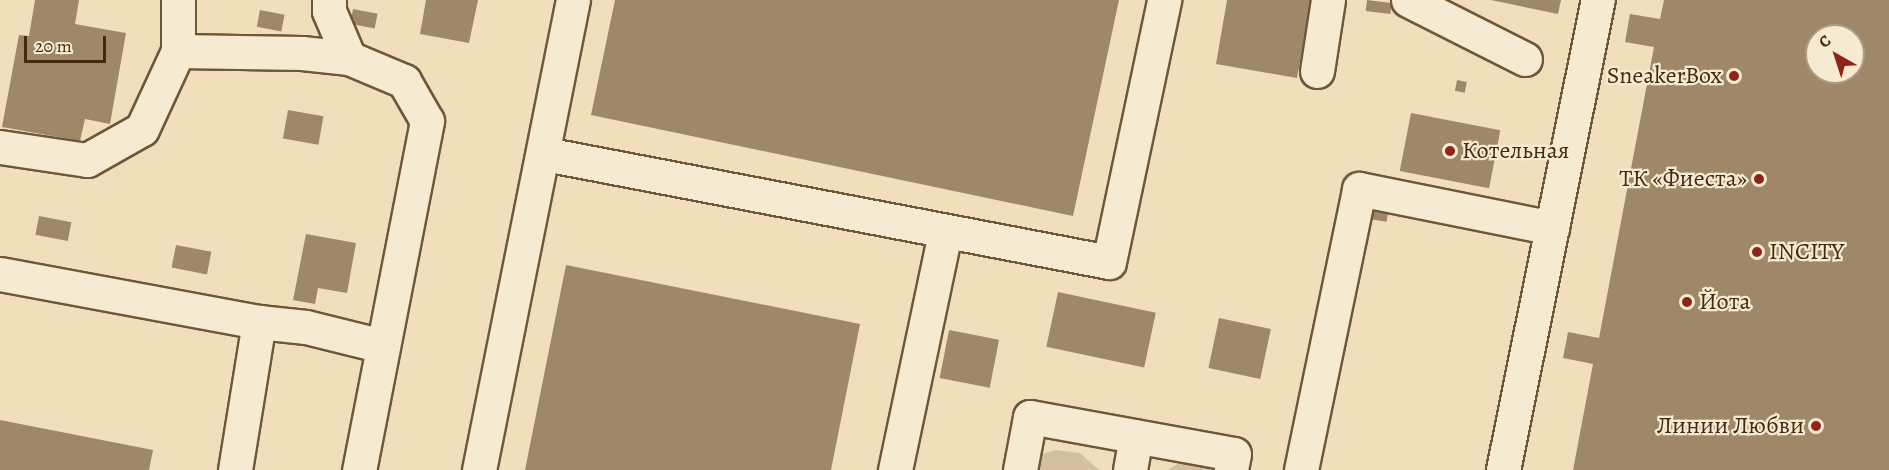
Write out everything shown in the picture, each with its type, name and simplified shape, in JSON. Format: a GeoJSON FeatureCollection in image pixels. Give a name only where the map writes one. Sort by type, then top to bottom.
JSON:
{"type":"FeatureCollection","features":[{"type":"Feature","properties":{"kind":"lane"},"geometry":{"type":"LineString","coordinates":[[0,147],[87,160],[142,129],[178,51],[178,0]]}},
{"type":"Feature","properties":{"kind":"lane"},"geometry":{"type":"LineString","coordinates":[[329,0],[329,10],[349,58]]}},
{"type":"Feature","properties":{"kind":"lane"},"geometry":{"type":"LineString","coordinates":[[479,470],[573,0]]}},
{"type":"Feature","properties":{"kind":"lane"},"geometry":{"type":"LineString","coordinates":[[544,154],[1109,262],[1164,0]]}},
{"type":"Feature","properties":{"kind":"lane"},"geometry":{"type":"LineString","coordinates":[[1317,72],[1328,0]]}},
{"type":"Feature","properties":{"kind":"lane"},"geometry":{"type":"LineString","coordinates":[[1408,0],[1525,58]]}},
{"type":"Feature","properties":{"kind":"lane"},"geometry":{"type":"LineString","coordinates":[[1503,470],[1598,0]]}},
{"type":"Feature","properties":{"kind":"lane"},"geometry":{"type":"LineString","coordinates":[[178,51],[302,53],[349,58],[404,81],[427,121],[359,470]]}},
{"type":"Feature","properties":{"kind":"lane"},"geometry":{"type":"LineString","coordinates":[[1301,470],[1359,189],[1552,228]]}},
{"type":"Feature","properties":{"kind":"lane"},"geometry":{"type":"LineString","coordinates":[[895,470],[945,232]]}},
{"type":"Feature","properties":{"kind":"lane"},"geometry":{"type":"LineString","coordinates":[[0,274],[259,322],[306,327],[383,346]]}},
{"type":"Feature","properties":{"kind":"lane"},"geometry":{"type":"LineString","coordinates":[[235,470],[259,322]]}},
{"type":"Feature","properties":{"kind":"lane"},"geometry":{"type":"LineString","coordinates":[[1020,470],[1030,417],[1234,454],[1231,470]]}},
{"type":"Feature","properties":{"kind":"lane"},"geometry":{"type":"LineString","coordinates":[[1130,470],[1136,436]]}},
{"type":"Feature","properties":{"kind":"shaded area"},"geometry":{"type":"Polygon","coordinates":[[[1055,450],[1080,453],[1099,470],[1028,470],[1043,454],[1055,450]]]}},
{"type":"Feature","properties":{"kind":"shaded area"},"geometry":{"type":"Polygon","coordinates":[[[1185,460],[1204,465],[1211,470],[1167,470],[1185,460]]]}},
{"type":"Feature","properties":{"kind":"building"},"geometry":{"type":"Polygon","coordinates":[[[35,0],[79,0],[75,24],[126,33],[110,124],[85,119],[80,141],[2,127],[19,35],[29,36],[35,0]]]}},
{"type":"Feature","properties":{"kind":"building"},"geometry":{"type":"Polygon","coordinates":[[[426,0],[478,0],[469,43],[420,34],[426,0]]]}},
{"type":"Feature","properties":{"kind":"building"},"geometry":{"type":"Polygon","coordinates":[[[615,0],[1119,0],[1073,216],[591,115],[615,0]]]}},
{"type":"Feature","properties":{"kind":"building"},"geometry":{"type":"Polygon","coordinates":[[[1227,0],[1311,0],[1297,78],[1216,64],[1227,0]]]}},
{"type":"Feature","properties":{"kind":"building"},"geometry":{"type":"Polygon","coordinates":[[[1367,0],[1392,3],[1390,14],[1366,11],[1367,0]]]}},
{"type":"Feature","properties":{"kind":"building"},"geometry":{"type":"Polygon","coordinates":[[[1491,0],[1561,0],[1558,14],[1491,0]]]}},
{"type":"Feature","properties":{"kind":"building","name":"ТК «Фиеста»"},"geometry":{"type":"Polygon","coordinates":[[[1664,0],[1889,0],[1889,470],[1573,470],[1593,364],[1563,358],[1568,332],[1599,338],[1654,47],[1625,42],[1630,14],[1660,19],[1664,0]]]}},
{"type":"Feature","properties":{"kind":"building"},"geometry":{"type":"Polygon","coordinates":[[[353,9],[378,14],[375,28],[350,24],[353,9]]]}},
{"type":"Feature","properties":{"kind":"building"},"geometry":{"type":"Polygon","coordinates":[[[260,10],[285,15],[281,31],[257,27],[260,10]]]}},
{"type":"Feature","properties":{"kind":"building"},"geometry":{"type":"Polygon","coordinates":[[[1457,80],[1467,82],[1465,93],[1455,91],[1457,80]]]}},
{"type":"Feature","properties":{"kind":"building"},"geometry":{"type":"Polygon","coordinates":[[[288,110],[323,116],[318,145],[283,139],[288,110]]]}},
{"type":"Feature","properties":{"kind":"building","name":"Котельная"},"geometry":{"type":"Polygon","coordinates":[[[1411,113],[1500,130],[1489,188],[1400,171],[1411,113]]]}},
{"type":"Feature","properties":{"kind":"building"},"geometry":{"type":"Polygon","coordinates":[[[1365,192],[1391,196],[1387,222],[1361,218],[1365,192]]]}},
{"type":"Feature","properties":{"kind":"building"},"geometry":{"type":"Polygon","coordinates":[[[39,216],[71,222],[68,241],[35,235],[39,216]]]}},
{"type":"Feature","properties":{"kind":"building"},"geometry":{"type":"Polygon","coordinates":[[[306,234],[356,243],[347,293],[318,288],[315,304],[293,300],[306,234]]]}},
{"type":"Feature","properties":{"kind":"building"},"geometry":{"type":"Polygon","coordinates":[[[176,245],[211,252],[207,274],[172,268],[176,245]]]}},
{"type":"Feature","properties":{"kind":"building"},"geometry":{"type":"Polygon","coordinates":[[[566,265],[860,324],[831,470],[525,470],[566,265]]]}},
{"type":"Feature","properties":{"kind":"building"},"geometry":{"type":"Polygon","coordinates":[[[1058,292],[1156,313],[1144,368],[1046,347],[1058,292]]]}},
{"type":"Feature","properties":{"kind":"building"},"geometry":{"type":"Polygon","coordinates":[[[1219,318],[1271,329],[1260,379],[1208,368],[1219,318]]]}},
{"type":"Feature","properties":{"kind":"building"},"geometry":{"type":"Polygon","coordinates":[[[949,330],[999,340],[990,388],[940,378],[949,330]]]}},
{"type":"Feature","properties":{"kind":"building"},"geometry":{"type":"Polygon","coordinates":[[[0,420],[153,450],[149,470],[0,470],[0,420]]]}},
{"type":"Feature","properties":{"kind":"place","name":"SneakerBox"},"geometry":{"type":"Point","coordinates":[1734,76]}},
{"type":"Feature","properties":{"kind":"place","name":"Котельная"},"geometry":{"type":"Point","coordinates":[1450,151]}},
{"type":"Feature","properties":{"kind":"place","name":"ТК «Фиеста»"},"geometry":{"type":"Point","coordinates":[1759,179]}},
{"type":"Feature","properties":{"kind":"place","name":"INCITY"},"geometry":{"type":"Point","coordinates":[1757,252]}},
{"type":"Feature","properties":{"kind":"place","name":"Йота"},"geometry":{"type":"Point","coordinates":[1687,302]}},
{"type":"Feature","properties":{"kind":"place","name":"Линии Любви"},"geometry":{"type":"Point","coordinates":[1816,426]}}]}
